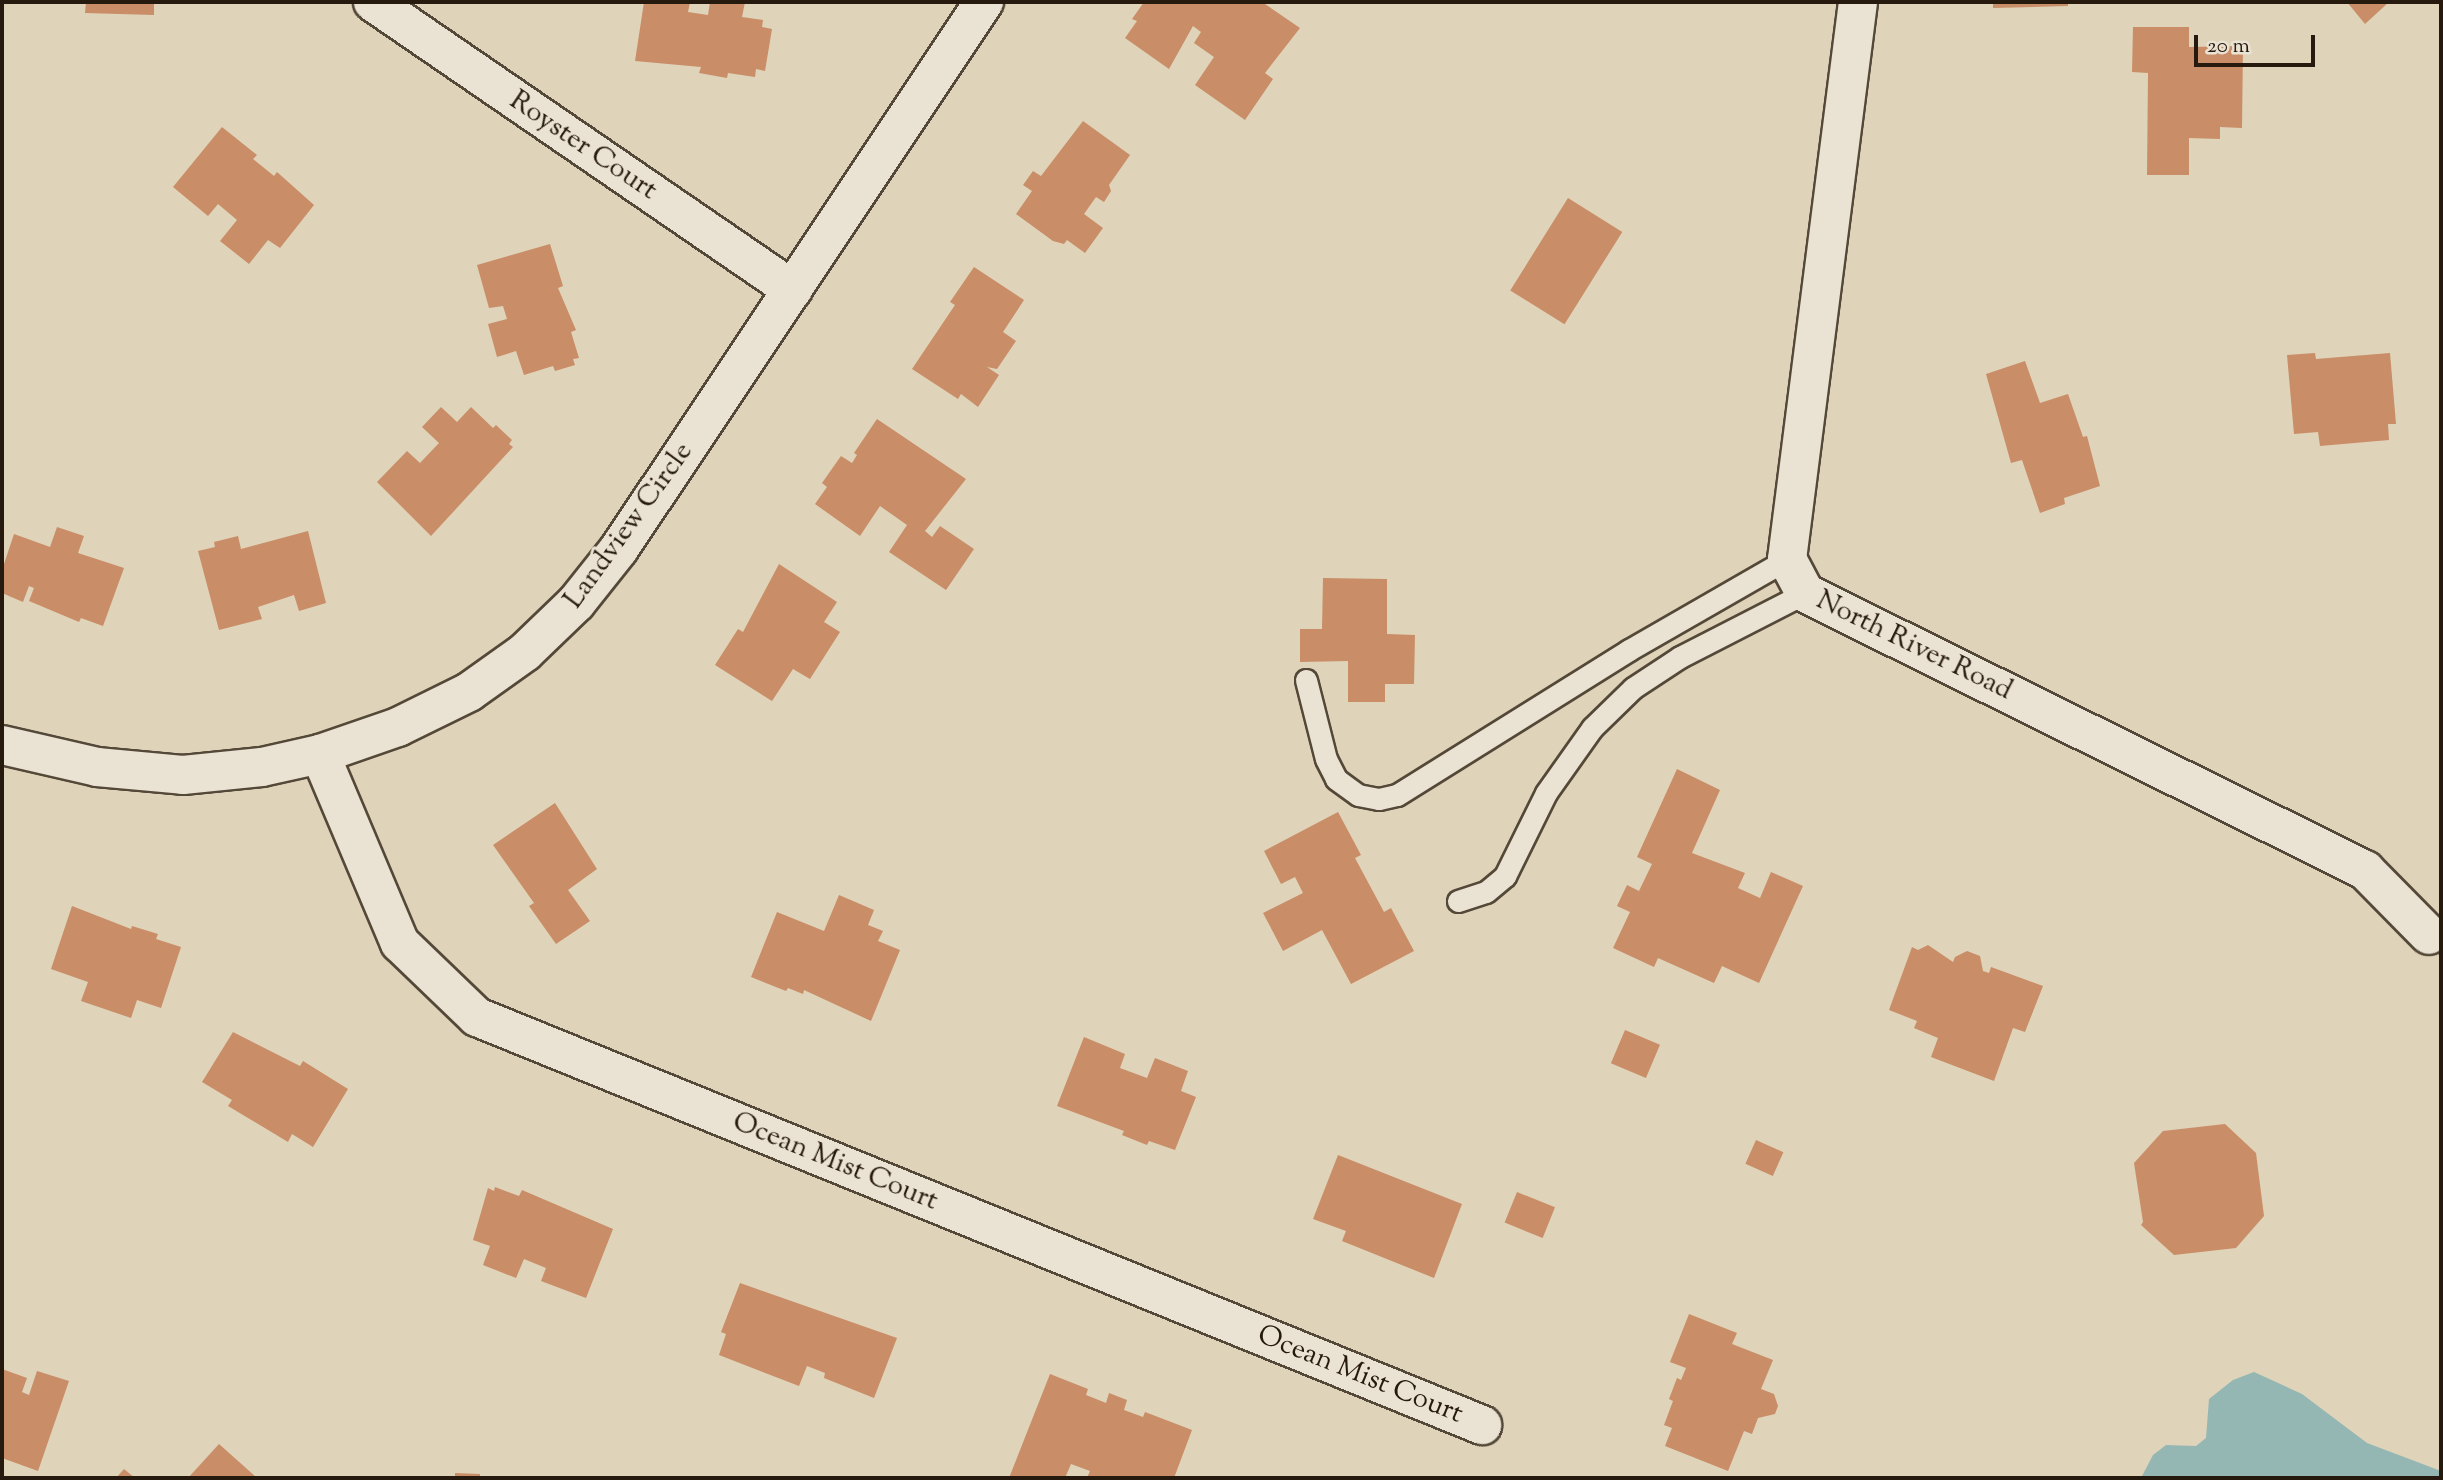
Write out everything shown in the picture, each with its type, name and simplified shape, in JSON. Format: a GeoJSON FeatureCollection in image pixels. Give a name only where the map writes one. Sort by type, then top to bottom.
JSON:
{"type":"FeatureCollection","features":[{"type":"Feature","properties":{"kind":"street","name":"Royster Court"},"geometry":{"type":"LineString","coordinates":[[373,2],[793,290]]}},
{"type":"Feature","properties":{"kind":"street","name":"Landview Circle"},"geometry":{"type":"LineString","coordinates":[[2,745],[97,767],[183,775],[262,767],[320,754],[398,727],[469,692],[525,652],[576,603],[619,549],[984,2]]}},
{"type":"Feature","properties":{"kind":"street"},"geometry":{"type":"LineString","coordinates":[[1787,559],[1858,2]]}},
{"type":"Feature","properties":{"kind":"street","name":"North River Road"},"geometry":{"type":"LineString","coordinates":[[1787,559],[1805,593],[2365,870],[2429,935]]}},
{"type":"Feature","properties":{"kind":"street","name":"Ocean Mist Court"},"geometry":{"type":"LineString","coordinates":[[320,754],[400,943],[477,1017],[1482,1425]]}},
{"type":"Feature","properties":{"kind":"lane"},"geometry":{"type":"LineString","coordinates":[[1306,680],[1326,759],[1336,779],[1358,794],[1380,799],[1397,795],[1629,650],[1787,559]]}},
{"type":"Feature","properties":{"kind":"lane"},"geometry":{"type":"LineString","coordinates":[[1458,901],[1486,892],[1505,876],[1546,793],[1592,727],[1633,688],[1680,657],[1805,593]]}},
{"type":"Feature","properties":{"kind":"water"},"geometry":{"type":"Polygon","coordinates":[[[2254,1372],[2302,1394],[2367,1443],[2441,1471],[2441,1478],[2141,1478],[2153,1455],[2166,1445],[2196,1446],[2206,1438],[2209,1399],[2233,1380],[2254,1372]]]}},
{"type":"Feature","properties":{"kind":"building"},"geometry":{"type":"Polygon","coordinates":[[[86,2],[154,2],[154,15],[85,13],[86,2]]]}},
{"type":"Feature","properties":{"kind":"building"},"geometry":{"type":"Polygon","coordinates":[[[644,2],[690,2],[688,12],[708,15],[710,2],[745,2],[742,17],[763,20],[762,27],[772,29],[765,71],[756,69],[755,77],[728,73],[727,78],[699,73],[701,67],[635,61],[644,2]]]}},
{"type":"Feature","properties":{"kind":"building"},"geometry":{"type":"Polygon","coordinates":[[[1144,2],[1262,2],[1300,28],[1265,73],[1273,79],[1245,120],[1195,85],[1214,57],[1194,43],[1201,32],[1193,26],[1169,69],[1125,38],[1137,21],[1132,19],[1144,2]]]}},
{"type":"Feature","properties":{"kind":"building"},"geometry":{"type":"Polygon","coordinates":[[[1993,2],[2068,2],[2068,6],[1993,8],[1993,2]]]}},
{"type":"Feature","properties":{"kind":"building"},"geometry":{"type":"Polygon","coordinates":[[[2347,2],[2389,2],[2365,24],[2347,2]]]}},
{"type":"Feature","properties":{"kind":"building"},"geometry":{"type":"Polygon","coordinates":[[[2133,27],[2189,27],[2189,47],[2243,46],[2242,128],[2220,127],[2220,139],[2189,138],[2189,175],[2147,175],[2148,73],[2132,72],[2133,27]]]}},
{"type":"Feature","properties":{"kind":"building"},"geometry":{"type":"Polygon","coordinates":[[[1083,121],[1130,155],[1109,185],[1111,191],[1104,202],[1096,197],[1084,214],[1103,228],[1085,253],[1067,240],[1064,244],[1053,241],[1016,214],[1032,191],[1023,185],[1033,171],[1041,176],[1083,121]]]}},
{"type":"Feature","properties":{"kind":"building"},"geometry":{"type":"Polygon","coordinates":[[[222,127],[257,155],[253,159],[274,176],[277,172],[314,205],[280,248],[268,240],[249,264],[220,241],[237,220],[218,204],[208,216],[173,187],[222,127]]]}},
{"type":"Feature","properties":{"kind":"building"},"geometry":{"type":"Polygon","coordinates":[[[1568,198],[1622,232],[1565,324],[1510,290],[1568,198]]]}},
{"type":"Feature","properties":{"kind":"building"},"geometry":{"type":"Polygon","coordinates":[[[550,244],[563,286],[558,288],[576,330],[571,332],[579,358],[573,359],[575,365],[555,371],[553,366],[524,375],[516,351],[497,357],[488,324],[507,319],[503,306],[489,308],[477,265],[550,244]]]}},
{"type":"Feature","properties":{"kind":"building"},"geometry":{"type":"Polygon","coordinates":[[[974,267],[1024,300],[1003,332],[1016,341],[997,369],[987,367],[999,375],[978,407],[961,394],[958,399],[912,369],[955,305],[950,302],[974,267]]]}},
{"type":"Feature","properties":{"kind":"building"},"geometry":{"type":"Polygon","coordinates":[[[2315,353],[2316,359],[2390,353],[2396,424],[2388,424],[2389,440],[2320,446],[2318,432],[2294,434],[2287,355],[2315,353]]]}},
{"type":"Feature","properties":{"kind":"building"},"geometry":{"type":"Polygon","coordinates":[[[2025,361],[2040,403],[2068,394],[2083,437],[2087,436],[2100,486],[2064,498],[2065,504],[2040,513],[2022,460],[2011,463],[1986,374],[2025,361]]]}},
{"type":"Feature","properties":{"kind":"building"},"geometry":{"type":"Polygon","coordinates":[[[441,407],[457,422],[471,407],[493,428],[496,425],[512,440],[509,444],[513,447],[431,536],[377,482],[407,451],[420,463],[439,443],[422,427],[441,407]]]}},
{"type":"Feature","properties":{"kind":"building"},"geometry":{"type":"Polygon","coordinates":[[[877,419],[966,479],[925,531],[932,537],[940,526],[974,549],[946,590],[889,552],[907,525],[880,506],[860,536],[815,504],[827,487],[822,483],[841,456],[852,463],[857,455],[854,453],[877,419]]]}},
{"type":"Feature","properties":{"kind":"building"},"geometry":{"type":"Polygon","coordinates":[[[57,527],[84,536],[78,553],[124,568],[103,626],[81,618],[79,622],[29,601],[34,588],[29,586],[23,602],[2,593],[2,570],[14,534],[50,547],[57,527]]]}},
{"type":"Feature","properties":{"kind":"building"},"geometry":{"type":"Polygon","coordinates":[[[308,531],[326,603],[299,611],[294,595],[258,607],[262,619],[219,630],[198,551],[215,547],[214,542],[238,536],[241,549],[308,531]]]}},
{"type":"Feature","properties":{"kind":"building"},"geometry":{"type":"Polygon","coordinates":[[[779,564],[837,602],[824,622],[840,632],[810,679],[793,669],[772,701],[715,665],[738,629],[743,632],[779,564]]]}},
{"type":"Feature","properties":{"kind":"building"},"geometry":{"type":"Polygon","coordinates":[[[1323,578],[1387,579],[1387,634],[1415,635],[1414,684],[1385,684],[1385,702],[1348,702],[1348,661],[1300,662],[1300,629],[1322,629],[1323,578]]]}},
{"type":"Feature","properties":{"kind":"building"},"geometry":{"type":"Polygon","coordinates":[[[1677,769],[1720,790],[1692,853],[1745,873],[1738,888],[1760,898],[1771,872],[1803,886],[1759,983],[1722,966],[1714,983],[1658,958],[1654,967],[1613,948],[1630,912],[1617,906],[1627,885],[1639,891],[1652,864],[1637,857],[1677,769]]]}},
{"type":"Feature","properties":{"kind":"building"},"geometry":{"type":"Polygon","coordinates":[[[555,803],[597,869],[568,890],[590,921],[556,944],[529,906],[534,903],[493,845],[555,803]]]}},
{"type":"Feature","properties":{"kind":"building"},"geometry":{"type":"Polygon","coordinates":[[[1338,812],[1361,855],[1355,858],[1384,912],[1391,908],[1414,951],[1351,984],[1322,930],[1283,951],[1263,913],[1303,893],[1295,877],[1281,884],[1264,851],[1338,812]]]}},
{"type":"Feature","properties":{"kind":"building"},"geometry":{"type":"Polygon","coordinates":[[[839,895],[874,910],[868,925],[883,931],[878,941],[900,950],[871,1021],[804,990],[803,994],[788,988],[786,991],[751,977],[777,912],[824,931],[839,895]]]}},
{"type":"Feature","properties":{"kind":"building"},"geometry":{"type":"Polygon","coordinates":[[[72,906],[131,929],[132,926],[158,934],[156,939],[181,947],[161,1008],[137,1000],[131,1018],[81,1001],[88,982],[51,969],[72,906]]]}},
{"type":"Feature","properties":{"kind":"building"},"geometry":{"type":"Polygon","coordinates":[[[1928,945],[1953,962],[1955,957],[1967,951],[1980,956],[1983,971],[1989,973],[1991,967],[2043,986],[2025,1032],[2013,1028],[1994,1081],[1931,1057],[1938,1038],[1914,1028],[1917,1021],[1889,1010],[1912,947],[1918,950],[1928,945]]]}},
{"type":"Feature","properties":{"kind":"building"},"geometry":{"type":"Polygon","coordinates":[[[1625,1030],[1660,1045],[1646,1078],[1611,1063],[1625,1030]]]}},
{"type":"Feature","properties":{"kind":"building"},"geometry":{"type":"Polygon","coordinates":[[[233,1032],[300,1066],[303,1061],[348,1089],[313,1147],[292,1134],[288,1142],[228,1106],[232,1100],[202,1082],[233,1032]]]}},
{"type":"Feature","properties":{"kind":"building"},"geometry":{"type":"Polygon","coordinates":[[[1084,1037],[1125,1054],[1120,1068],[1147,1078],[1155,1058],[1188,1071],[1181,1091],[1196,1097],[1175,1150],[1149,1141],[1147,1145],[1122,1135],[1124,1131],[1057,1106],[1084,1037]]]}},
{"type":"Feature","properties":{"kind":"building"},"geometry":{"type":"Polygon","coordinates":[[[2225,1124],[2256,1153],[2264,1216],[2236,1248],[2174,1255],[2141,1225],[2143,1222],[2134,1163],[2163,1131],[2225,1124]]]}},
{"type":"Feature","properties":{"kind":"building"},"geometry":{"type":"Polygon","coordinates":[[[1756,1140],[1783,1152],[1773,1176],[1745,1164],[1756,1140]]]}},
{"type":"Feature","properties":{"kind":"building"},"geometry":{"type":"Polygon","coordinates":[[[1338,1155],[1462,1204],[1434,1278],[1342,1241],[1346,1231],[1313,1219],[1338,1155]]]}},
{"type":"Feature","properties":{"kind":"building"},"geometry":{"type":"Polygon","coordinates":[[[495,1187],[519,1196],[522,1190],[613,1229],[586,1298],[541,1281],[546,1268],[524,1259],[516,1278],[483,1265],[490,1246],[473,1240],[488,1188],[494,1191],[495,1187]]]}},
{"type":"Feature","properties":{"kind":"building"},"geometry":{"type":"Polygon","coordinates":[[[1517,1192],[1555,1207],[1543,1238],[1505,1223],[1517,1192]]]}},
{"type":"Feature","properties":{"kind":"building"},"geometry":{"type":"Polygon","coordinates":[[[740,1283],[897,1338],[874,1398],[824,1378],[825,1373],[807,1366],[799,1386],[719,1355],[726,1334],[721,1332],[740,1283]]]}},
{"type":"Feature","properties":{"kind":"building"},"geometry":{"type":"Polygon","coordinates":[[[1689,1314],[1737,1333],[1732,1344],[1773,1360],[1761,1389],[1774,1394],[1778,1406],[1775,1414],[1758,1418],[1752,1434],[1744,1431],[1728,1471],[1665,1446],[1672,1428],[1664,1425],[1673,1401],[1669,1399],[1677,1378],[1681,1380],[1686,1368],[1670,1362],[1689,1314]]]}},
{"type":"Feature","properties":{"kind":"building"},"geometry":{"type":"Polygon","coordinates":[[[2,1369],[27,1378],[22,1392],[29,1395],[37,1371],[69,1381],[38,1471],[2,1458],[2,1369]]]}},
{"type":"Feature","properties":{"kind":"building"},"geometry":{"type":"Polygon","coordinates":[[[1050,1374],[1088,1389],[1086,1395],[1106,1403],[1109,1393],[1127,1400],[1124,1410],[1143,1417],[1145,1412],[1192,1430],[1174,1478],[1087,1478],[1090,1471],[1071,1464],[1065,1478],[1009,1478],[1050,1374]]]}},
{"type":"Feature","properties":{"kind":"building"},"geometry":{"type":"Polygon","coordinates":[[[219,1444],[257,1478],[188,1478],[219,1444]]]}},
{"type":"Feature","properties":{"kind":"building"},"geometry":{"type":"Polygon","coordinates":[[[124,1469],[135,1478],[116,1478],[124,1469]]]}},
{"type":"Feature","properties":{"kind":"building"},"geometry":{"type":"Polygon","coordinates":[[[455,1473],[480,1474],[480,1478],[455,1478],[455,1473]]]}}]}
